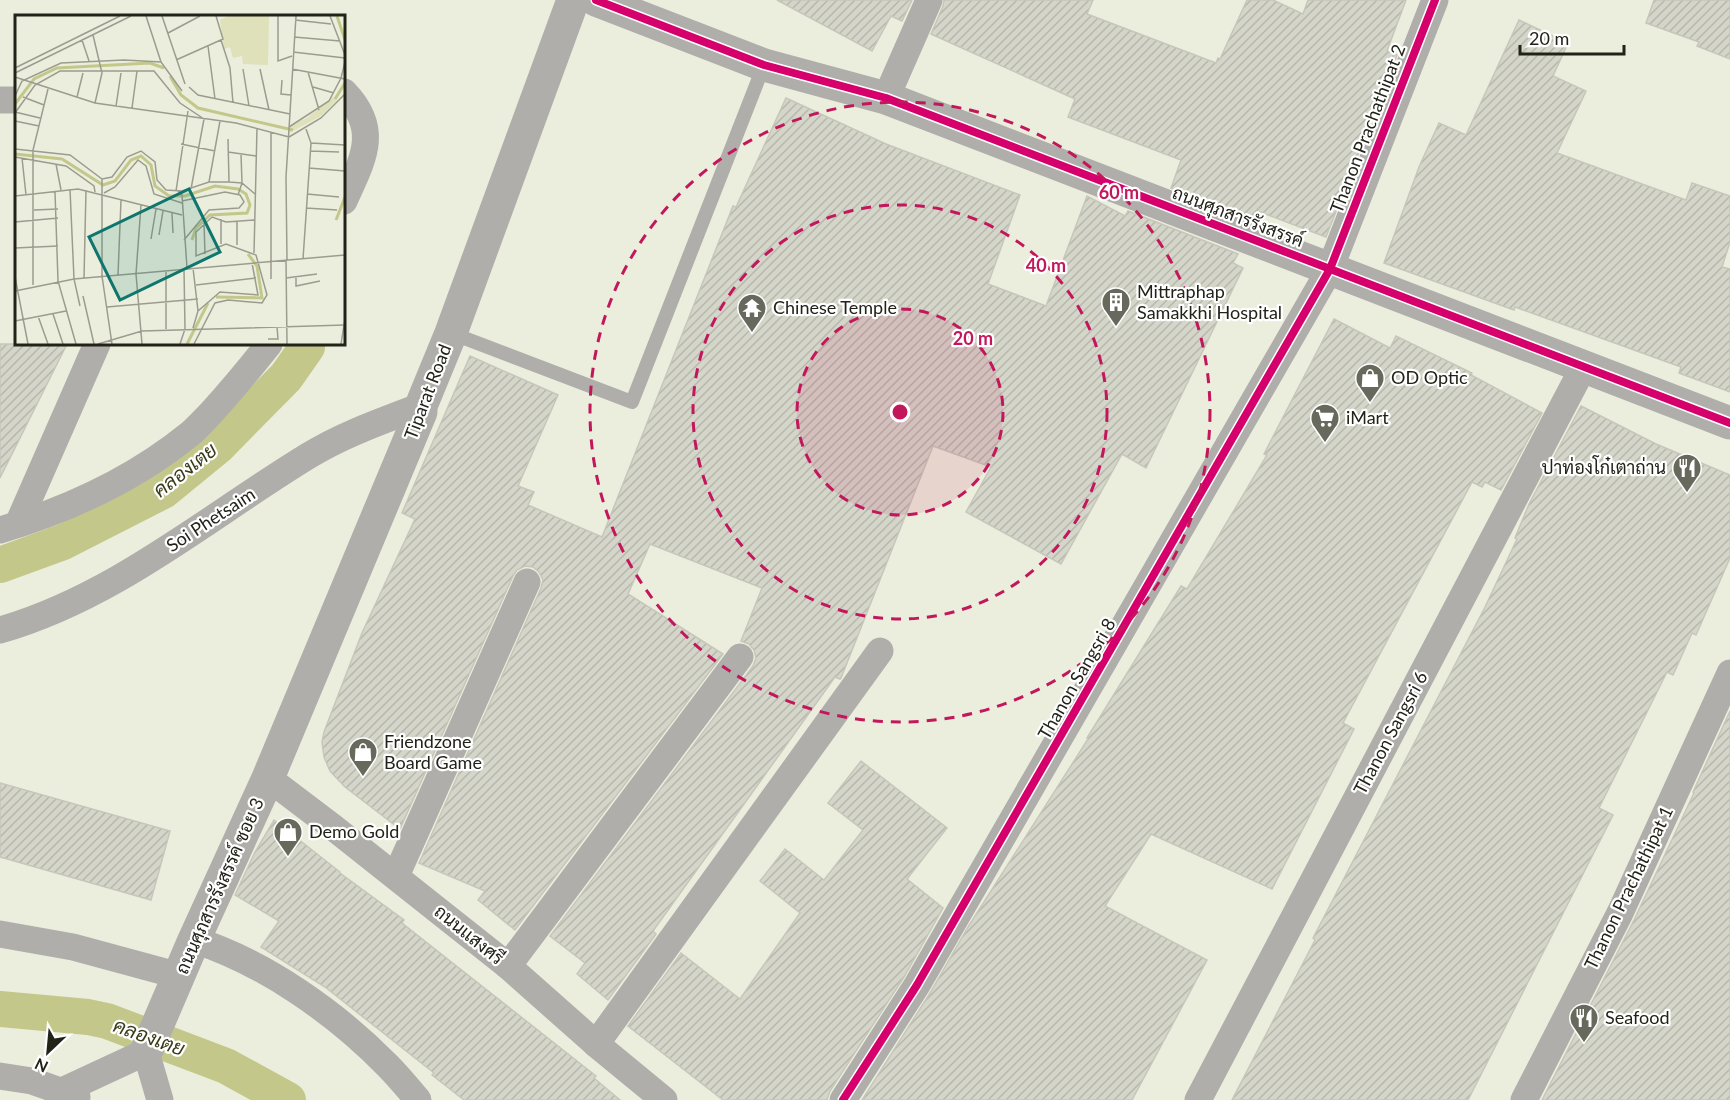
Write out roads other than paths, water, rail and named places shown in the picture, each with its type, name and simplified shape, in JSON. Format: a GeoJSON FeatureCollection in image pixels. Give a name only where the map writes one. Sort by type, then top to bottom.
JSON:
{"type":"FeatureCollection","features":[{"type":"Feature","properties":{"kind":"street","name":"Tiparat Road"},"geometry":{"type":"LineString","coordinates":[[268,778],[421,412],[421,406],[451,333],[573,0]]}},
{"type":"Feature","properties":{"kind":"street"},"geometry":{"type":"LineString","coordinates":[[885,98],[929,0]]}},
{"type":"Feature","properties":{"kind":"street","name":"Thanon Prachathipat 2"},"geometry":{"type":"LineString","coordinates":[[1330,269],[1435,0]]}},
{"type":"Feature","properties":{"kind":"street","name":"ถนนศุภสารรังสรรค์"},"geometry":{"type":"LineString","coordinates":[[605,2],[764,65],[885,98],[1730,423]]}},
{"type":"Feature","properties":{"kind":"street"},"geometry":{"type":"LineString","coordinates":[[345,93],[354,103],[366,132],[362,162],[345,199]]}},
{"type":"Feature","properties":{"kind":"street","name":"Thanon Sangsri 8"},"geometry":{"type":"LineString","coordinates":[[843,1100],[917,985],[1330,269]]}},
{"type":"Feature","properties":{"kind":"street"},"geometry":{"type":"LineString","coordinates":[[9,527],[97,345]]}},
{"type":"Feature","properties":{"kind":"street"},"geometry":{"type":"LineString","coordinates":[[9,527],[102,491],[150,463],[192,432],[223,400],[268,345]]}},
{"type":"Feature","properties":{"kind":"street","name":"Thanon Sangsri 6"},"geometry":{"type":"LineString","coordinates":[[1198,1100],[1584,366]]}},
{"type":"Feature","properties":{"kind":"street","name":"Soi Phetsaim"},"geometry":{"type":"LineString","coordinates":[[0,630],[26,623],[76,602],[112,583],[309,456],[355,431],[421,406]]}},
{"type":"Feature","properties":{"kind":"street"},"geometry":{"type":"LineString","coordinates":[[396,876],[526,582]]}},
{"type":"Feature","properties":{"kind":"street"},"geometry":{"type":"LineString","coordinates":[[596,1044],[880,651]]}},
{"type":"Feature","properties":{"kind":"street"},"geometry":{"type":"LineString","coordinates":[[508,966],[740,657]]}},
{"type":"Feature","properties":{"kind":"street","name":"Thanon Prachathipat 1"},"geometry":{"type":"LineString","coordinates":[[1524,1100],[1620,913],[1730,673]]}},
{"type":"Feature","properties":{"kind":"street","name":"ถนนเเสงศรี"},"geometry":{"type":"LineString","coordinates":[[268,778],[508,966],[596,1044],[664,1100]]}},
{"type":"Feature","properties":{"kind":"street","name":"ถนนศุภสารรังสรรค์ ซอย 3"},"geometry":{"type":"LineString","coordinates":[[146,1052],[268,778]]}},
{"type":"Feature","properties":{"kind":"street"},"geometry":{"type":"LineString","coordinates":[[0,934],[73,947],[176,984]]}},
{"type":"Feature","properties":{"kind":"street"},"geometry":{"type":"LineString","coordinates":[[194,940],[244,959],[321,1008],[387,1065],[418,1100]]}},
{"type":"Feature","properties":{"kind":"street"},"geometry":{"type":"LineString","coordinates":[[62,1091],[146,1052],[160,1100]]}},
{"type":"Feature","properties":{"kind":"street"},"geometry":{"type":"LineString","coordinates":[[0,1076],[32,1081],[87,1100]]}},
{"type":"Feature","properties":{"kind":"lane"},"geometry":{"type":"LineString","coordinates":[[451,333],[632,402],[764,65]]}},
{"type":"Feature","properties":{"kind":"waterway","name":"คลองเตย"},"geometry":{"type":"LineString","coordinates":[[0,565],[63,542],[163,491],[218,446],[286,377],[307,347]]}},
{"type":"Feature","properties":{"kind":"waterway","name":"คลองเตย"},"geometry":{"type":"LineString","coordinates":[[0,1009],[88,1017],[107,1021],[226,1066],[288,1100]]}},
{"type":"Feature","properties":{"kind":"place","name":"Mittraphap Samakkhi Hospital"},"geometry":{"type":"Point","coordinates":[1116,328]}},
{"type":"Feature","properties":{"kind":"place","name":"Chinese Temple"},"geometry":{"type":"Point","coordinates":[752,334]}},
{"type":"Feature","properties":{"kind":"place","name":"OD Optic"},"geometry":{"type":"Point","coordinates":[1370,404]}},
{"type":"Feature","properties":{"kind":"place","name":"iMart"},"geometry":{"type":"Point","coordinates":[1325,444]}},
{"type":"Feature","properties":{"kind":"place","name":"ปาท่องโก๋เตาถ่าน"},"geometry":{"type":"Point","coordinates":[1687,494]}},
{"type":"Feature","properties":{"kind":"place","name":"Friendzone Board Game"},"geometry":{"type":"Point","coordinates":[363,778]}},
{"type":"Feature","properties":{"kind":"place","name":"Demo Gold"},"geometry":{"type":"Point","coordinates":[288,858]}},
{"type":"Feature","properties":{"kind":"place","name":"Seafood"},"geometry":{"type":"Point","coordinates":[1584,1044]}}]}
